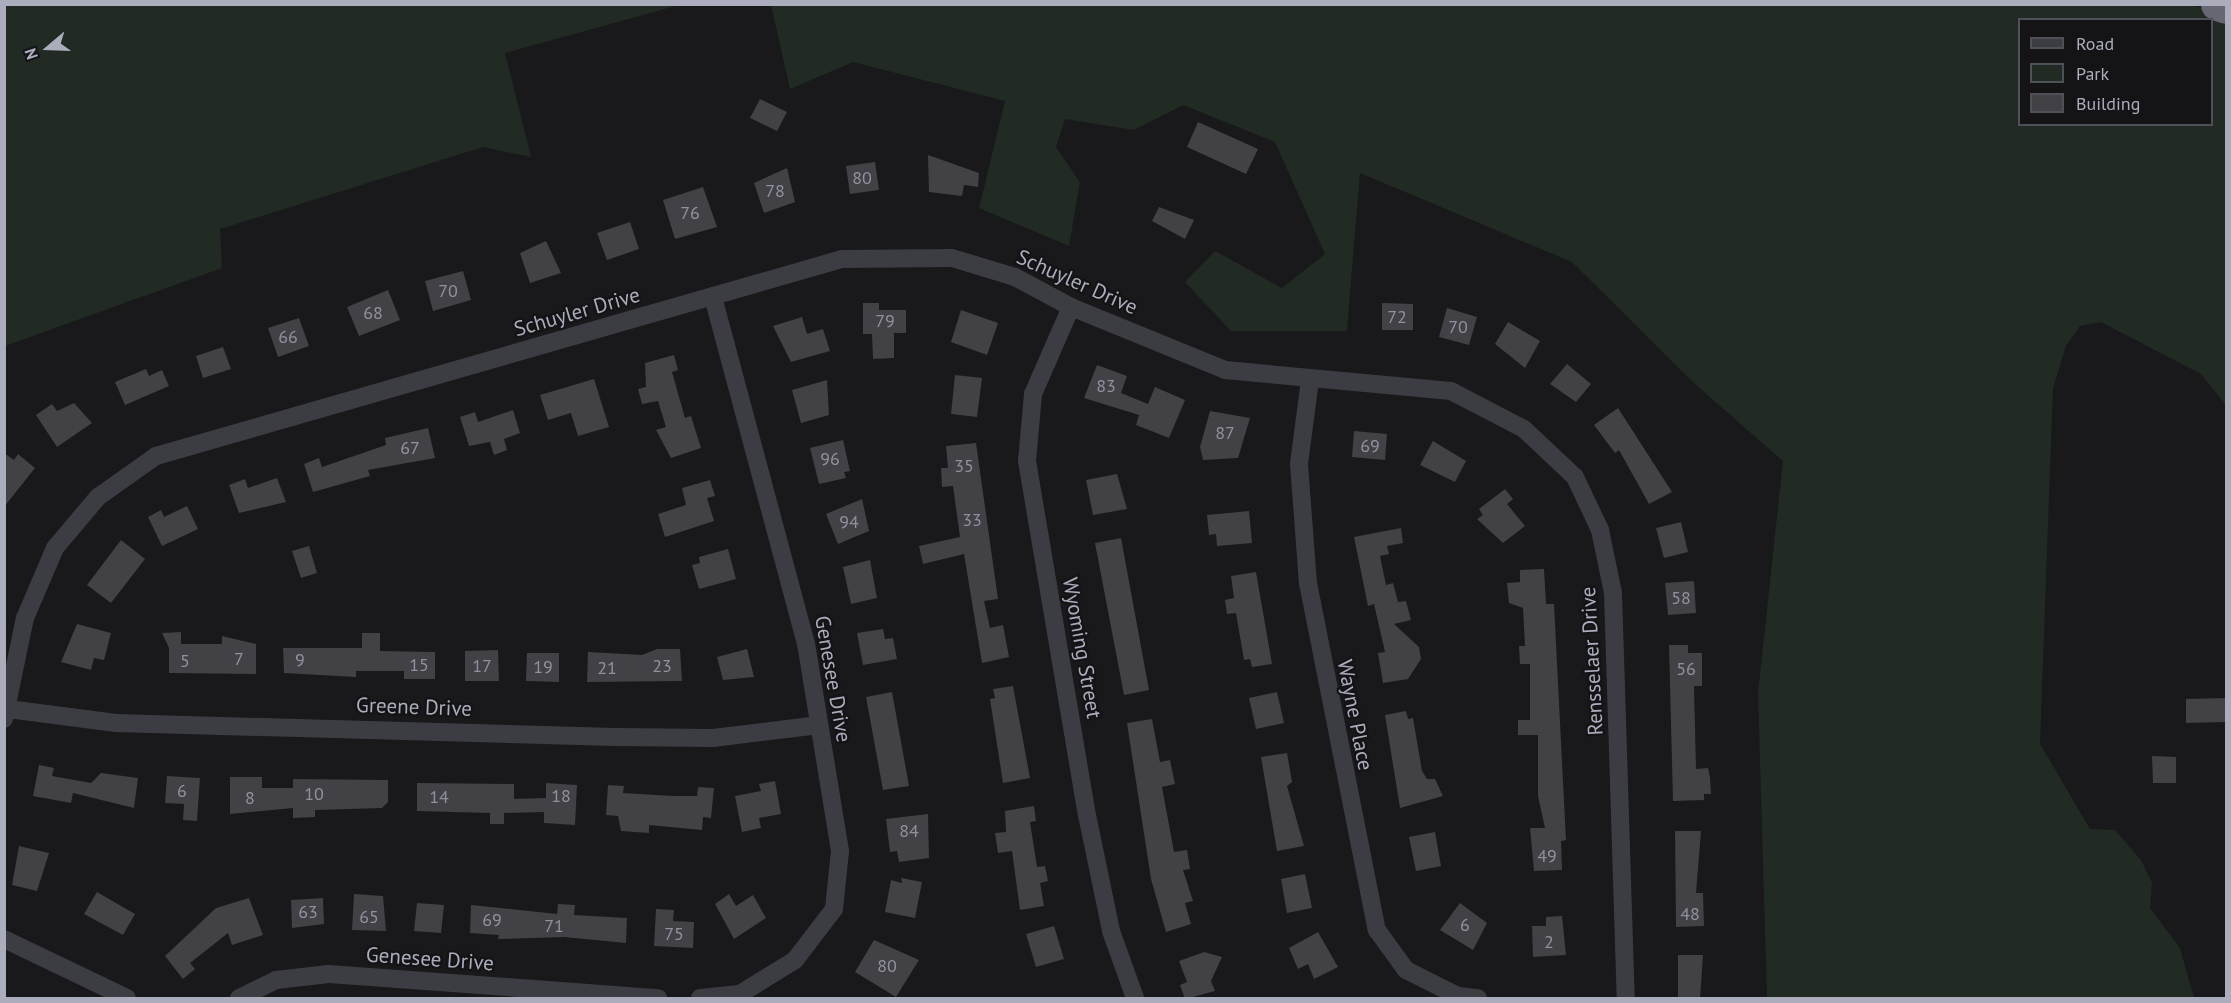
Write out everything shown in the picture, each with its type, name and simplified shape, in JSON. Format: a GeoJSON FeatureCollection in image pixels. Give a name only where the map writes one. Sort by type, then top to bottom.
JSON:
{"type":"FeatureCollection","features":[{"type":"Feature","properties":{"kind":"highway"},"geometry":{"type":"LineString","coordinates":[[2217,4],[2226,8]]}},
{"type":"Feature","properties":{"kind":"street","name":"Schuyler Drive"},"geometry":{"type":"LineString","coordinates":[[6,714],[25,618],[55,548],[98,497],[156,456],[842,260],[952,258],[1015,277],[1071,307],[1225,370],[1310,380]]}},
{"type":"Feature","properties":{"kind":"street","name":"Genesee Drive"},"geometry":{"type":"LineString","coordinates":[[700,999],[740,994],[795,960],[834,909],[840,851],[801,622],[713,296]]}},
{"type":"Feature","properties":{"kind":"street","name":"Wyoming Street"},"geometry":{"type":"LineString","coordinates":[[1071,307],[1033,394],[1027,461],[1087,815],[1111,931],[1135,999]]}},
{"type":"Feature","properties":{"kind":"street","name":"Wayne Place"},"geometry":{"type":"LineString","coordinates":[[1310,380],[1299,464],[1308,583],[1377,930],[1406,970],[1458,996],[1478,999]]}},
{"type":"Feature","properties":{"kind":"street","name":"Rensselaer Drive"},"geometry":{"type":"LineString","coordinates":[[1310,380],[1451,391],[1524,429],[1575,477],[1600,530],[1613,593],[1626,999]]}},
{"type":"Feature","properties":{"kind":"street","name":"Greene Drive"},"geometry":{"type":"LineString","coordinates":[[6,714],[138,724],[615,737],[712,738],[819,724]]}},
{"type":"Feature","properties":{"kind":"street"},"geometry":{"type":"LineString","coordinates":[[4,939],[127,999]]}},
{"type":"Feature","properties":{"kind":"street","name":"Genesee Drive"},"geometry":{"type":"LineString","coordinates":[[239,999],[276,980],[329,974],[442,991],[658,999]]}},
{"type":"Feature","properties":{"kind":"green space"},"geometry":{"type":"Polygon","coordinates":[[[2190,4],[2226,16],[2226,405],[2201,374],[2101,322],[2080,326],[2066,346],[2053,388],[2040,744],[2090,829],[2115,830],[2141,860],[2152,883],[2150,908],[2180,948],[2194,998],[1767,998],[1758,693],[1783,461],[1695,384],[1572,262],[1360,173],[1347,331],[1231,331],[1185,282],[1215,251],[1282,288],[1325,254],[1275,142],[1183,105],[1134,130],[1065,119],[1056,147],[1080,182],[1069,246],[979,208],[1005,101],[853,62],[790,89],[771,5],[2190,4]]]}},
{"type":"Feature","properties":{"kind":"green space"},"geometry":{"type":"Polygon","coordinates":[[[4,5],[679,5],[505,53],[531,157],[483,147],[220,229],[222,268],[5,346],[4,5]]]}},
{"type":"Feature","properties":{"kind":"building"},"geometry":{"type":"Polygon","coordinates":[[[760,99],[787,112],[777,131],[750,118],[760,99]]]}},
{"type":"Feature","properties":{"kind":"building"},"geometry":{"type":"Polygon","coordinates":[[[1198,122],[1258,149],[1246,174],[1187,147],[1198,122]]]}},
{"type":"Feature","properties":{"kind":"building"},"geometry":{"type":"Polygon","coordinates":[[[928,155],[979,173],[978,187],[964,185],[962,196],[929,192],[928,155]]]}},
{"type":"Feature","properties":{"kind":"building"},"geometry":{"type":"Polygon","coordinates":[[[875,162],[879,190],[850,194],[846,166],[875,162]]]}},
{"type":"Feature","properties":{"kind":"building"},"geometry":{"type":"Polygon","coordinates":[[[787,168],[795,202],[764,213],[754,183],[787,168]]]}},
{"type":"Feature","properties":{"kind":"building"},"geometry":{"type":"Polygon","coordinates":[[[703,187],[717,227],[675,239],[663,200],[703,187]]]}},
{"type":"Feature","properties":{"kind":"building"},"geometry":{"type":"Polygon","coordinates":[[[1159,207],[1194,220],[1185,239],[1152,221],[1159,207]]]}},
{"type":"Feature","properties":{"kind":"building"},"geometry":{"type":"Polygon","coordinates":[[[630,222],[639,249],[607,260],[597,233],[630,222]]]}},
{"type":"Feature","properties":{"kind":"building"},"geometry":{"type":"Polygon","coordinates":[[[546,241],[561,273],[530,283],[520,253],[546,241]]]}},
{"type":"Feature","properties":{"kind":"building"},"geometry":{"type":"Polygon","coordinates":[[[463,271],[471,300],[433,311],[425,281],[463,271]]]}},
{"type":"Feature","properties":{"kind":"building"},"geometry":{"type":"Polygon","coordinates":[[[388,290],[400,320],[359,336],[347,307],[388,290]]]}},
{"type":"Feature","properties":{"kind":"building"},"geometry":{"type":"Polygon","coordinates":[[[863,303],[879,303],[879,310],[906,310],[906,333],[894,333],[894,358],[873,359],[872,334],[863,334],[863,303]]]}},
{"type":"Feature","properties":{"kind":"building"},"geometry":{"type":"Polygon","coordinates":[[[1382,303],[1413,304],[1413,330],[1382,330],[1382,303]]]}},
{"type":"Feature","properties":{"kind":"building"},"geometry":{"type":"Polygon","coordinates":[[[1447,308],[1477,317],[1469,345],[1439,337],[1447,308]]]}},
{"type":"Feature","properties":{"kind":"building"},"geometry":{"type":"Polygon","coordinates":[[[961,310],[998,323],[987,355],[951,342],[961,310]]]}},
{"type":"Feature","properties":{"kind":"building"},"geometry":{"type":"Polygon","coordinates":[[[802,317],[807,334],[823,329],[830,351],[791,362],[773,326],[802,317]]]}},
{"type":"Feature","properties":{"kind":"building"},"geometry":{"type":"Polygon","coordinates":[[[299,318],[309,346],[278,357],[268,328],[299,318]]]}},
{"type":"Feature","properties":{"kind":"building"},"geometry":{"type":"Polygon","coordinates":[[[1508,322],[1540,341],[1525,368],[1495,344],[1508,322]]]}},
{"type":"Feature","properties":{"kind":"building"},"geometry":{"type":"Polygon","coordinates":[[[223,347],[231,369],[203,378],[196,356],[223,347]]]}},
{"type":"Feature","properties":{"kind":"building"},"geometry":{"type":"Polygon","coordinates":[[[674,355],[678,370],[672,372],[685,418],[691,416],[701,448],[671,458],[656,430],[666,427],[658,401],[642,404],[638,389],[646,387],[645,363],[674,355]]]}},
{"type":"Feature","properties":{"kind":"building"},"geometry":{"type":"Polygon","coordinates":[[[1567,364],[1591,384],[1576,402],[1550,384],[1567,364]]]}},
{"type":"Feature","properties":{"kind":"building"},"geometry":{"type":"Polygon","coordinates":[[[1097,365],[1127,376],[1121,393],[1148,404],[1155,387],[1185,400],[1169,438],[1136,425],[1139,415],[1084,398],[1097,365]]]}},
{"type":"Feature","properties":{"kind":"building"},"geometry":{"type":"Polygon","coordinates":[[[146,369],[149,376],[162,370],[169,386],[125,405],[115,382],[146,369]]]}},
{"type":"Feature","properties":{"kind":"building"},"geometry":{"type":"Polygon","coordinates":[[[955,375],[982,378],[977,417],[951,414],[955,375]]]}},
{"type":"Feature","properties":{"kind":"building"},"geometry":{"type":"Polygon","coordinates":[[[594,379],[609,427],[578,436],[571,413],[548,420],[540,395],[594,379]]]}},
{"type":"Feature","properties":{"kind":"building"},"geometry":{"type":"Polygon","coordinates":[[[827,380],[829,415],[801,423],[792,390],[827,380]]]}},
{"type":"Feature","properties":{"kind":"building"},"geometry":{"type":"Polygon","coordinates":[[[74,403],[92,423],[57,447],[36,415],[52,404],[57,411],[74,403]]]}},
{"type":"Feature","properties":{"kind":"building"},"geometry":{"type":"Polygon","coordinates":[[[1618,408],[1672,492],[1649,504],[1619,450],[1615,453],[1594,425],[1618,408]]]}},
{"type":"Feature","properties":{"kind":"building"},"geometry":{"type":"Polygon","coordinates":[[[513,410],[520,433],[504,439],[507,450],[494,455],[490,442],[469,446],[460,417],[475,412],[478,422],[513,410]]]}},
{"type":"Feature","properties":{"kind":"building"},"geometry":{"type":"Polygon","coordinates":[[[1210,411],[1250,418],[1238,458],[1203,460],[1200,447],[1210,411]]]}},
{"type":"Feature","properties":{"kind":"building"},"geometry":{"type":"Polygon","coordinates":[[[428,428],[435,458],[368,470],[370,476],[313,492],[304,464],[319,458],[322,467],[386,445],[385,438],[428,428]]]}},
{"type":"Feature","properties":{"kind":"building"},"geometry":{"type":"Polygon","coordinates":[[[1354,431],[1387,434],[1385,460],[1352,457],[1354,431]]]}},
{"type":"Feature","properties":{"kind":"building"},"geometry":{"type":"Polygon","coordinates":[[[843,440],[850,471],[844,472],[846,478],[819,484],[810,448],[843,440]]]}},
{"type":"Feature","properties":{"kind":"building"},"geometry":{"type":"Polygon","coordinates":[[[1433,441],[1466,461],[1455,482],[1420,465],[1433,441]]]}},
{"type":"Feature","properties":{"kind":"building"},"geometry":{"type":"Polygon","coordinates":[[[976,443],[998,599],[984,601],[990,628],[1003,625],[1009,657],[982,663],[964,554],[923,564],[919,546],[960,537],[953,486],[942,487],[941,468],[948,468],[946,446],[976,443]]]}},
{"type":"Feature","properties":{"kind":"building"},"geometry":{"type":"Polygon","coordinates":[[[4,453],[14,460],[18,454],[35,468],[4,507],[4,453]]]}},
{"type":"Feature","properties":{"kind":"building"},"geometry":{"type":"Polygon","coordinates":[[[1117,474],[1127,509],[1093,515],[1086,480],[1117,474]]]}},
{"type":"Feature","properties":{"kind":"building"},"geometry":{"type":"Polygon","coordinates":[[[277,478],[286,502],[239,513],[229,485],[245,479],[248,488],[277,478]]]}},
{"type":"Feature","properties":{"kind":"building"},"geometry":{"type":"Polygon","coordinates":[[[710,480],[715,496],[707,498],[714,521],[665,537],[658,514],[686,505],[682,488],[710,480]]]}},
{"type":"Feature","properties":{"kind":"building"},"geometry":{"type":"Polygon","coordinates":[[[1505,489],[1513,499],[1507,504],[1525,526],[1503,543],[1477,519],[1483,515],[1479,509],[1505,489]]]}},
{"type":"Feature","properties":{"kind":"building"},"geometry":{"type":"Polygon","coordinates":[[[862,499],[869,531],[838,544],[826,514],[862,499]]]}},
{"type":"Feature","properties":{"kind":"building"},"geometry":{"type":"Polygon","coordinates":[[[187,506],[198,529],[162,546],[148,517],[161,510],[164,517],[187,506]]]}},
{"type":"Feature","properties":{"kind":"building"},"geometry":{"type":"Polygon","coordinates":[[[1249,511],[1252,543],[1217,546],[1216,534],[1209,535],[1207,515],[1249,511]]]}},
{"type":"Feature","properties":{"kind":"building"},"geometry":{"type":"Polygon","coordinates":[[[1681,522],[1688,552],[1664,558],[1656,528],[1681,522]]]}},
{"type":"Feature","properties":{"kind":"building"},"geometry":{"type":"Polygon","coordinates":[[[1401,528],[1403,543],[1387,546],[1389,554],[1380,556],[1386,585],[1393,583],[1398,602],[1406,601],[1411,620],[1394,624],[1419,647],[1421,659],[1408,679],[1383,683],[1378,653],[1385,652],[1374,604],[1368,606],[1354,537],[1401,528]]]}},
{"type":"Feature","properties":{"kind":"building"},"geometry":{"type":"Polygon","coordinates":[[[1121,538],[1149,690],[1124,695],[1095,543],[1121,538]]]}},
{"type":"Feature","properties":{"kind":"building"},"geometry":{"type":"Polygon","coordinates":[[[121,540],[145,559],[111,603],[87,585],[121,540]]]}},
{"type":"Feature","properties":{"kind":"building"},"geometry":{"type":"Polygon","coordinates":[[[309,546],[317,573],[301,578],[292,551],[309,546]]]}},
{"type":"Feature","properties":{"kind":"building"},"geometry":{"type":"Polygon","coordinates":[[[728,549],[736,579],[699,589],[692,565],[700,563],[699,557],[728,549]]]}},
{"type":"Feature","properties":{"kind":"building"},"geometry":{"type":"Polygon","coordinates":[[[870,560],[877,598],[851,604],[843,567],[870,560]]]}},
{"type":"Feature","properties":{"kind":"building"},"geometry":{"type":"Polygon","coordinates":[[[1544,569],[1546,604],[1554,604],[1566,840],[1561,841],[1562,870],[1534,871],[1530,828],[1545,828],[1538,796],[1538,735],[1518,735],[1518,720],[1530,720],[1530,664],[1520,664],[1519,646],[1525,646],[1523,608],[1509,603],[1507,583],[1520,582],[1520,570],[1544,569]]]}},
{"type":"Feature","properties":{"kind":"building"},"geometry":{"type":"Polygon","coordinates":[[[1256,572],[1272,664],[1252,667],[1250,659],[1244,660],[1236,613],[1227,614],[1225,600],[1234,598],[1231,576],[1256,572]]]}},
{"type":"Feature","properties":{"kind":"building"},"geometry":{"type":"Polygon","coordinates":[[[1694,581],[1696,613],[1668,615],[1665,583],[1694,581]]]}},
{"type":"Feature","properties":{"kind":"building"},"geometry":{"type":"Polygon","coordinates":[[[77,624],[111,633],[104,660],[94,658],[91,670],[61,662],[77,624]]]}},
{"type":"Feature","properties":{"kind":"building"},"geometry":{"type":"Polygon","coordinates":[[[883,629],[885,639],[893,638],[897,659],[863,665],[857,633],[883,629]]]}},
{"type":"Feature","properties":{"kind":"building"},"geometry":{"type":"Polygon","coordinates":[[[181,632],[181,644],[222,644],[222,636],[256,644],[256,674],[169,673],[169,648],[162,633],[181,632]]]}},
{"type":"Feature","properties":{"kind":"building"},"geometry":{"type":"Polygon","coordinates":[[[362,633],[380,633],[380,651],[435,652],[435,679],[404,679],[404,671],[356,671],[356,677],[284,673],[283,648],[362,648],[362,633]]]}},
{"type":"Feature","properties":{"kind":"building"},"geometry":{"type":"Polygon","coordinates":[[[1669,645],[1688,645],[1688,653],[1702,653],[1702,686],[1694,686],[1696,769],[1708,768],[1710,777],[1711,794],[1704,794],[1704,800],[1673,801],[1669,645]]]}},
{"type":"Feature","properties":{"kind":"building"},"geometry":{"type":"Polygon","coordinates":[[[657,649],[680,649],[682,681],[587,682],[588,652],[642,655],[657,649]]]}},
{"type":"Feature","properties":{"kind":"building"},"geometry":{"type":"Polygon","coordinates":[[[747,649],[754,677],[723,680],[717,657],[747,649]]]}},
{"type":"Feature","properties":{"kind":"building"},"geometry":{"type":"Polygon","coordinates":[[[498,650],[499,681],[465,681],[465,651],[498,650]]]}},
{"type":"Feature","properties":{"kind":"building"},"geometry":{"type":"Polygon","coordinates":[[[527,653],[559,653],[559,682],[526,681],[527,653]]]}},
{"type":"Feature","properties":{"kind":"building"},"geometry":{"type":"Polygon","coordinates":[[[1013,686],[1030,778],[1003,783],[990,699],[995,698],[993,689],[1013,686]]]}},
{"type":"Feature","properties":{"kind":"building"},"geometry":{"type":"Polygon","coordinates":[[[892,692],[909,786],[883,790],[866,697],[892,692]]]}},
{"type":"Feature","properties":{"kind":"building"},"geometry":{"type":"Polygon","coordinates":[[[1277,692],[1284,723],[1256,729],[1249,698],[1277,692]]]}},
{"type":"Feature","properties":{"kind":"building"},"geometry":{"type":"Polygon","coordinates":[[[2226,698],[2226,722],[2186,723],[2186,699],[2226,698]]]}},
{"type":"Feature","properties":{"kind":"building"},"geometry":{"type":"Polygon","coordinates":[[[1406,711],[1408,719],[1413,718],[1422,771],[1427,779],[1435,779],[1443,796],[1400,808],[1385,715],[1406,711]]]}},
{"type":"Feature","properties":{"kind":"building"},"geometry":{"type":"Polygon","coordinates":[[[1152,719],[1160,762],[1170,760],[1175,784],[1162,787],[1174,852],[1187,850],[1190,869],[1183,870],[1193,901],[1185,903],[1191,924],[1166,932],[1151,879],[1127,723],[1152,719]]]}},
{"type":"Feature","properties":{"kind":"building"},"geometry":{"type":"Polygon","coordinates":[[[1287,753],[1292,782],[1287,786],[1304,846],[1277,851],[1261,757],[1287,753]]]}},
{"type":"Feature","properties":{"kind":"building"},"geometry":{"type":"Polygon","coordinates":[[[2152,756],[2176,757],[2176,783],[2153,783],[2152,756]]]}},
{"type":"Feature","properties":{"kind":"building"},"geometry":{"type":"Polygon","coordinates":[[[39,765],[54,768],[52,776],[91,783],[101,773],[138,778],[134,808],[73,793],[71,803],[33,796],[39,765]]]}},
{"type":"Feature","properties":{"kind":"building"},"geometry":{"type":"Polygon","coordinates":[[[167,776],[200,778],[197,821],[183,820],[184,804],[165,803],[167,776]]]}},
{"type":"Feature","properties":{"kind":"building"},"geometry":{"type":"Polygon","coordinates":[[[230,777],[262,777],[262,788],[293,788],[293,779],[388,780],[388,802],[382,808],[315,810],[315,817],[293,818],[293,808],[230,814],[230,777]]]}},
{"type":"Feature","properties":{"kind":"building"},"geometry":{"type":"Polygon","coordinates":[[[775,781],[781,814],[759,818],[761,828],[742,832],[735,796],[761,791],[759,784],[775,781]]]}},
{"type":"Feature","properties":{"kind":"building"},"geometry":{"type":"Polygon","coordinates":[[[417,783],[514,784],[514,799],[546,798],[546,783],[577,785],[575,825],[544,823],[544,812],[504,813],[504,824],[490,824],[490,813],[417,811],[417,783]]]}},
{"type":"Feature","properties":{"kind":"building"},"geometry":{"type":"Polygon","coordinates":[[[608,785],[624,786],[623,793],[673,796],[697,796],[698,787],[714,788],[711,818],[703,817],[702,830],[649,825],[649,833],[621,831],[618,816],[606,815],[608,785]]]}},
{"type":"Feature","properties":{"kind":"building"},"geometry":{"type":"Polygon","coordinates":[[[1034,806],[1036,821],[1030,822],[1037,867],[1045,866],[1048,881],[1040,883],[1044,906],[1020,910],[1012,851],[998,853],[995,833],[1006,832],[1005,811],[1034,806]]]}},
{"type":"Feature","properties":{"kind":"building"},"geometry":{"type":"Polygon","coordinates":[[[928,814],[929,858],[899,862],[897,851],[890,852],[886,819],[928,814]]]}},
{"type":"Feature","properties":{"kind":"building"},"geometry":{"type":"Polygon","coordinates":[[[1675,831],[1701,831],[1696,893],[1703,893],[1704,926],[1676,927],[1675,831]]]}},
{"type":"Feature","properties":{"kind":"building"},"geometry":{"type":"Polygon","coordinates":[[[1435,832],[1441,866],[1416,871],[1409,837],[1435,832]]]}},
{"type":"Feature","properties":{"kind":"building"},"geometry":{"type":"Polygon","coordinates":[[[19,846],[49,853],[37,891],[12,885],[19,846]]]}},
{"type":"Feature","properties":{"kind":"building"},"geometry":{"type":"Polygon","coordinates":[[[1305,874],[1312,908],[1287,913],[1281,879],[1305,874]]]}},
{"type":"Feature","properties":{"kind":"building"},"geometry":{"type":"Polygon","coordinates":[[[901,878],[922,882],[915,918],[885,912],[891,880],[902,883],[901,878]]]}},
{"type":"Feature","properties":{"kind":"building"},"geometry":{"type":"Polygon","coordinates":[[[97,892],[135,914],[123,935],[84,914],[97,892]]]}},
{"type":"Feature","properties":{"kind":"building"},"geometry":{"type":"Polygon","coordinates":[[[354,894],[383,896],[386,931],[352,930],[354,894]]]}},
{"type":"Feature","properties":{"kind":"building"},"geometry":{"type":"Polygon","coordinates":[[[729,894],[736,906],[753,895],[766,918],[734,939],[715,904],[729,894]]]}},
{"type":"Feature","properties":{"kind":"building"},"geometry":{"type":"Polygon","coordinates":[[[249,898],[263,935],[232,945],[228,933],[190,963],[195,969],[183,979],[165,956],[216,908],[249,898]]]}},
{"type":"Feature","properties":{"kind":"building"},"geometry":{"type":"Polygon","coordinates":[[[323,898],[324,924],[292,928],[291,900],[323,898]]]}},
{"type":"Feature","properties":{"kind":"building"},"geometry":{"type":"Polygon","coordinates":[[[417,903],[444,905],[441,933],[414,931],[417,903]]]}},
{"type":"Feature","properties":{"kind":"building"},"geometry":{"type":"Polygon","coordinates":[[[1460,903],[1487,923],[1473,950],[1440,930],[1460,903]]]}},
{"type":"Feature","properties":{"kind":"building"},"geometry":{"type":"Polygon","coordinates":[[[558,904],[575,905],[574,915],[627,918],[626,943],[564,937],[498,939],[499,935],[470,933],[471,905],[557,914],[558,904]]]}},
{"type":"Feature","properties":{"kind":"building"},"geometry":{"type":"Polygon","coordinates":[[[656,909],[674,910],[673,921],[694,922],[693,948],[654,946],[656,909]]]}},
{"type":"Feature","properties":{"kind":"building"},"geometry":{"type":"Polygon","coordinates":[[[1562,916],[1566,955],[1533,957],[1532,926],[1546,926],[1546,917],[1562,916]]]}},
{"type":"Feature","properties":{"kind":"building"},"geometry":{"type":"Polygon","coordinates":[[[1054,926],[1064,959],[1036,967],[1026,934],[1054,926]]]}},
{"type":"Feature","properties":{"kind":"building"},"geometry":{"type":"Polygon","coordinates":[[[1318,932],[1338,967],[1314,979],[1308,964],[1298,969],[1289,948],[1318,932]]]}},
{"type":"Feature","properties":{"kind":"building"},"geometry":{"type":"Polygon","coordinates":[[[874,940],[919,960],[896,997],[855,972],[874,940]]]}},
{"type":"Feature","properties":{"kind":"building"},"geometry":{"type":"Polygon","coordinates":[[[1204,952],[1222,957],[1211,981],[1215,991],[1185,999],[1180,985],[1187,982],[1179,961],[1204,952]]]}},
{"type":"Feature","properties":{"kind":"building"},"geometry":{"type":"Polygon","coordinates":[[[1678,955],[1703,955],[1700,999],[1678,999],[1678,955]]]}}]}
